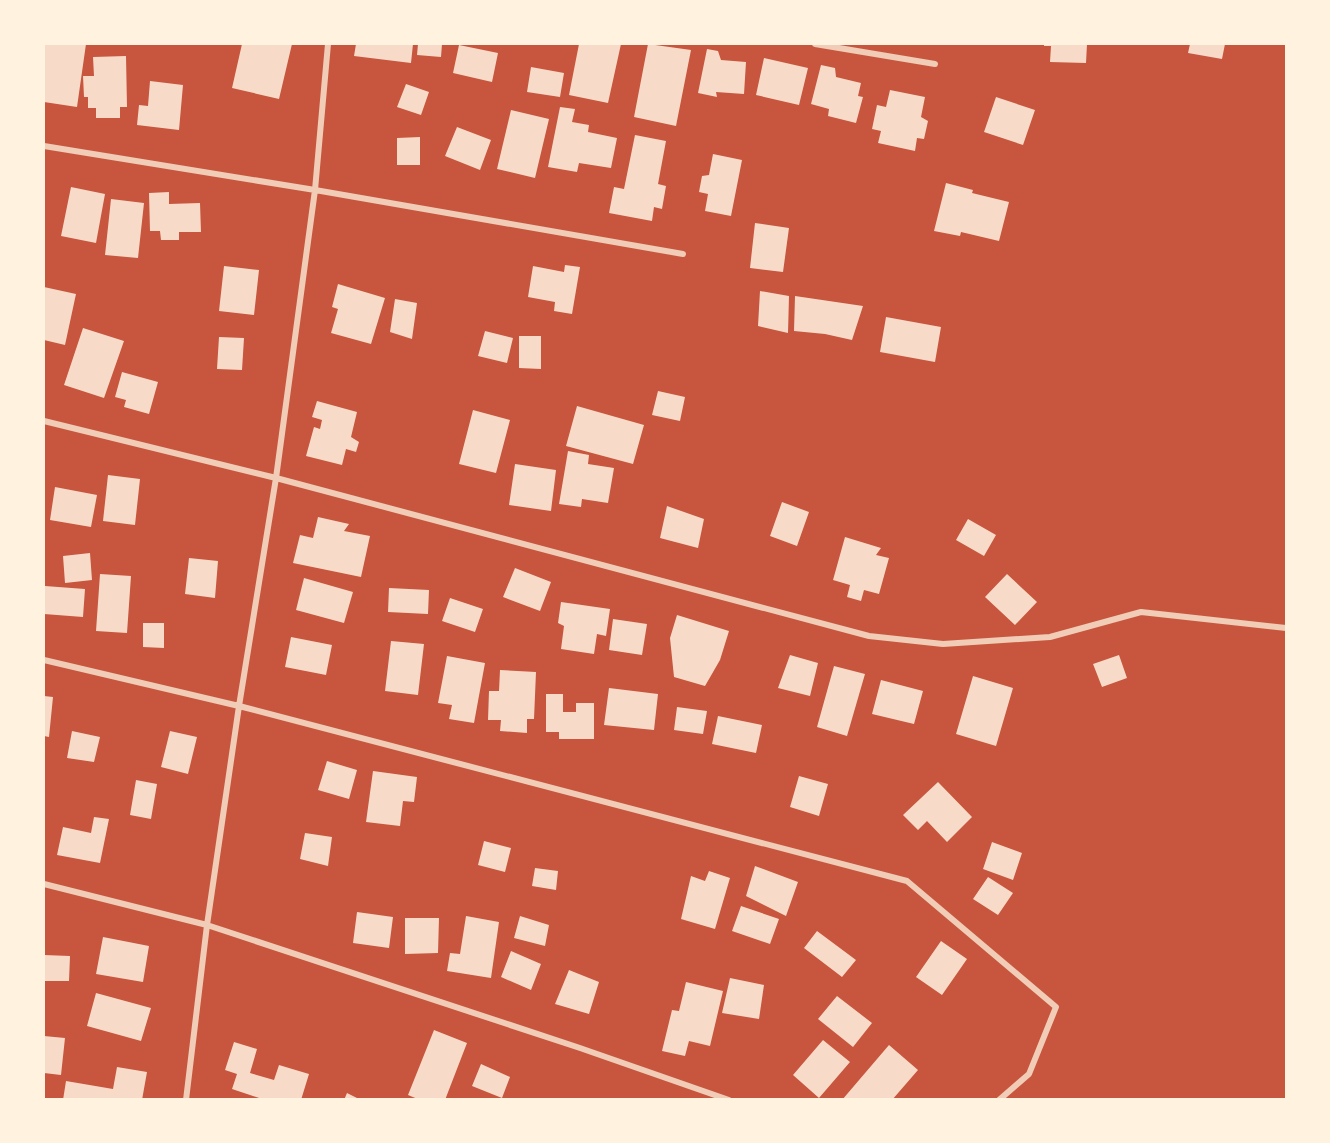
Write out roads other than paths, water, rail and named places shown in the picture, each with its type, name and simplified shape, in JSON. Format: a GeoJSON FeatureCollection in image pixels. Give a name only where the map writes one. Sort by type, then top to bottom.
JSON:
{"type":"FeatureCollection","features":[{"type":"Feature","properties":{"kind":"street"},"geometry":{"type":"LineString","coordinates":[[186,1100],[207,925],[276,478],[315,190],[328,44]]}},
{"type":"Feature","properties":{"kind":"street"},"geometry":{"type":"LineString","coordinates":[[815,44],[935,64]]}},
{"type":"Feature","properties":{"kind":"street"},"geometry":{"type":"LineString","coordinates":[[44,146],[683,254]]}},
{"type":"Feature","properties":{"kind":"street"},"geometry":{"type":"LineString","coordinates":[[44,421],[276,478],[869,636],[944,644],[1050,637],[1141,612],[1287,628]]}},
{"type":"Feature","properties":{"kind":"street"},"geometry":{"type":"LineString","coordinates":[[44,660],[239,706],[907,880],[1056,1007],[1029,1074],[999,1100]]}},
{"type":"Feature","properties":{"kind":"street"},"geometry":{"type":"LineString","coordinates":[[44,884],[207,925],[580,1048],[729,1100]]}}]}
